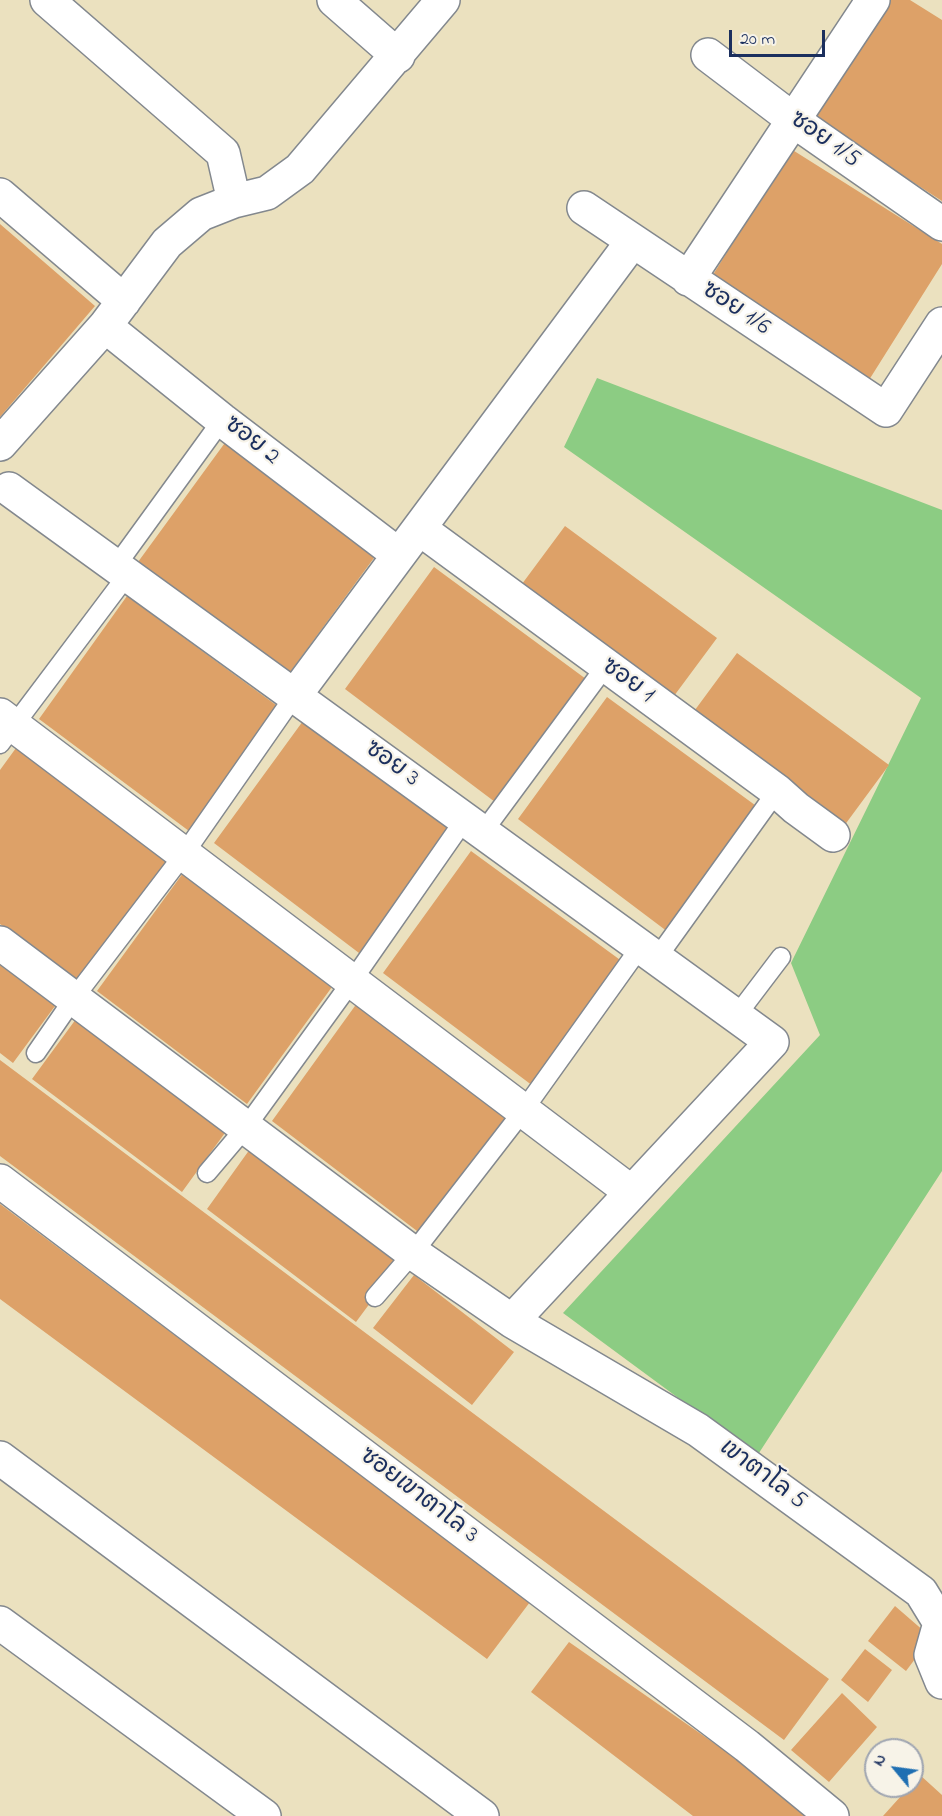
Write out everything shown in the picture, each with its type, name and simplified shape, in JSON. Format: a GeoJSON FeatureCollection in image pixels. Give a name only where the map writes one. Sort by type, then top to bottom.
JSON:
{"type":"FeatureCollection","features":[{"type":"Feature","properties":{"kind":"street"},"geometry":{"type":"LineString","coordinates":[[46,0],[223,153],[234,201]]}},
{"type":"Feature","properties":{"kind":"street"},"geometry":{"type":"LineString","coordinates":[[334,0],[398,56]]}},
{"type":"Feature","properties":{"kind":"street"},"geometry":{"type":"LineString","coordinates":[[0,444],[115,314],[167,243],[201,214],[234,201],[267,193],[300,169],[398,56],[443,0]]}},
{"type":"Feature","properties":{"kind":"street"},"geometry":{"type":"LineString","coordinates":[[688,279],[873,0]]}},
{"type":"Feature","properties":{"kind":"street","name":"ซอย 1/5"},"geometry":{"type":"LineString","coordinates":[[708,56],[793,120],[942,224]]}},
{"type":"Feature","properties":{"kind":"street","name":"ซอย 2"},"geometry":{"type":"LineString","coordinates":[[0,195],[222,420],[399,555]]}},
{"type":"Feature","properties":{"kind":"street","name":"ซอย 1/6"},"geometry":{"type":"LineString","coordinates":[[584,208],[886,410],[942,324]]}},
{"type":"Feature","properties":{"kind":"street"},"geometry":{"type":"LineString","coordinates":[[295,695],[632,242]]}},
{"type":"Feature","properties":{"kind":"street","name":"ซอย 3"},"geometry":{"type":"LineString","coordinates":[[9,489],[772,1042],[631,1192]]}},
{"type":"Feature","properties":{"kind":"street","name":"ซอย 1"},"geometry":{"type":"LineString","coordinates":[[420,529],[777,791],[833,835]]}},
{"type":"Feature","properties":{"kind":"street"},"geometry":{"type":"LineString","coordinates":[[4,728],[184,854],[631,1192],[512,1321]]}},
{"type":"Feature","properties":{"kind":"street","name":"เขาตาโล 5"},"geometry":{"type":"LineString","coordinates":[[0,943],[413,1253],[512,1321],[698,1430],[921,1592],[940,1623],[930,1669]]}},
{"type":"Feature","properties":{"kind":"street","name":"ซอยเขาตาโล 3"},"geometry":{"type":"LineString","coordinates":[[0,1181],[747,1746],[832,1816]]}},
{"type":"Feature","properties":{"kind":"street"},"geometry":{"type":"LineString","coordinates":[[0,1458],[482,1816]]}},
{"type":"Feature","properties":{"kind":"street"},"geometry":{"type":"LineString","coordinates":[[0,1623],[264,1816]]}},
{"type":"Feature","properties":{"kind":"lane"},"geometry":{"type":"LineString","coordinates":[[4,728],[122,570],[222,420]]}},
{"type":"Feature","properties":{"kind":"lane"},"geometry":{"type":"LineString","coordinates":[[207,1173],[246,1127],[352,981],[474,825],[605,667]]}},
{"type":"Feature","properties":{"kind":"lane"},"geometry":{"type":"LineString","coordinates":[[36,1053],[74,998],[184,854],[295,695]]}},
{"type":"Feature","properties":{"kind":"lane"},"geometry":{"type":"LineString","coordinates":[[375,1297],[413,1253],[523,1110],[777,791]]}},
{"type":"Feature","properties":{"kind":"lane"},"geometry":{"type":"LineString","coordinates":[[737,1015],[781,957]]}},
{"type":"Feature","properties":{"kind":"green space"},"geometry":{"type":"Polygon","coordinates":[[[597,378],[942,510],[942,1171],[757,1456],[563,1313],[820,1035],[791,963],[921,698],[564,447],[597,378]]]}},
{"type":"Feature","properties":{"kind":"building"},"geometry":{"type":"Polygon","coordinates":[[[883,0],[910,0],[942,20],[942,201],[811,116],[883,0]]]}},
{"type":"Feature","properties":{"kind":"building"},"geometry":{"type":"Polygon","coordinates":[[[791,149],[942,244],[942,264],[869,380],[711,278],[791,149]]]}},
{"type":"Feature","properties":{"kind":"building"},"geometry":{"type":"Polygon","coordinates":[[[0,224],[95,306],[0,417],[0,224]]]}},
{"type":"Feature","properties":{"kind":"building"},"geometry":{"type":"Polygon","coordinates":[[[227,440],[379,551],[288,675],[138,562],[227,440]]]}},
{"type":"Feature","properties":{"kind":"building"},"geometry":{"type":"Polygon","coordinates":[[[565,526],[717,638],[671,700],[519,588],[565,526]]]}},
{"type":"Feature","properties":{"kind":"building"},"geometry":{"type":"Polygon","coordinates":[[[434,567],[586,679],[495,802],[345,689],[434,567]]]}},
{"type":"Feature","properties":{"kind":"building"},"geometry":{"type":"Polygon","coordinates":[[[127,596],[280,708],[189,831],[39,719],[127,596]]]}},
{"type":"Feature","properties":{"kind":"building"},"geometry":{"type":"Polygon","coordinates":[[[737,653],[889,765],[844,826],[692,714],[737,653]]]}},
{"type":"Feature","properties":{"kind":"building"},"geometry":{"type":"Polygon","coordinates":[[[607,697],[759,808],[668,932],[518,819],[607,697]]]}},
{"type":"Feature","properties":{"kind":"building"},"geometry":{"type":"Polygon","coordinates":[[[303,721],[455,833],[363,956],[214,843],[303,721]]]}},
{"type":"Feature","properties":{"kind":"building"},"geometry":{"type":"Polygon","coordinates":[[[16,748],[168,859],[78,983],[0,924],[0,770],[16,748]]]}},
{"type":"Feature","properties":{"kind":"building"},"geometry":{"type":"Polygon","coordinates":[[[471,851],[623,962],[533,1086],[383,973],[471,851]]]}},
{"type":"Feature","properties":{"kind":"building"},"geometry":{"type":"Polygon","coordinates":[[[186,869],[337,980],[247,1104],[97,991],[186,869]]]}},
{"type":"Feature","properties":{"kind":"building"},"geometry":{"type":"Polygon","coordinates":[[[0,965],[55,1006],[13,1063],[0,1053],[0,965]]]}},
{"type":"Feature","properties":{"kind":"building"},"geometry":{"type":"Polygon","coordinates":[[[360,999],[512,1110],[421,1234],[272,1121],[360,999]]]}},
{"type":"Feature","properties":{"kind":"building"},"geometry":{"type":"Polygon","coordinates":[[[76,1019],[227,1130],[182,1192],[32,1079],[76,1019]]]}},
{"type":"Feature","properties":{"kind":"building"},"geometry":{"type":"Polygon","coordinates":[[[0,1060],[829,1679],[784,1740],[0,1156],[0,1060]]]}},
{"type":"Feature","properties":{"kind":"building"},"geometry":{"type":"Polygon","coordinates":[[[250,1149],[402,1260],[356,1322],[207,1209],[250,1149]]]}},
{"type":"Feature","properties":{"kind":"building"},"geometry":{"type":"Polygon","coordinates":[[[0,1204],[530,1602],[487,1659],[0,1299],[0,1204]]]}},
{"type":"Feature","properties":{"kind":"building"},"geometry":{"type":"Polygon","coordinates":[[[414,1275],[514,1352],[472,1405],[373,1328],[414,1275]]]}},
{"type":"Feature","properties":{"kind":"building"},"geometry":{"type":"Polygon","coordinates":[[[895,1606],[925,1632],[918,1655],[906,1671],[868,1641],[895,1606]]]}},
{"type":"Feature","properties":{"kind":"building"},"geometry":{"type":"Polygon","coordinates":[[[569,1642],[757,1773],[808,1816],[693,1816],[531,1692],[569,1642]]]}},
{"type":"Feature","properties":{"kind":"building"},"geometry":{"type":"Polygon","coordinates":[[[865,1649],[892,1670],[868,1702],[841,1680],[865,1649]]]}},
{"type":"Feature","properties":{"kind":"building"},"geometry":{"type":"Polygon","coordinates":[[[842,1693],[877,1727],[867,1738],[864,1738],[864,1742],[829,1782],[791,1750],[842,1693]]]}},
{"type":"Feature","properties":{"kind":"building"},"geometry":{"type":"Polygon","coordinates":[[[924,1779],[942,1795],[942,1816],[883,1816],[899,1798],[924,1798],[924,1779]]]}}]}
